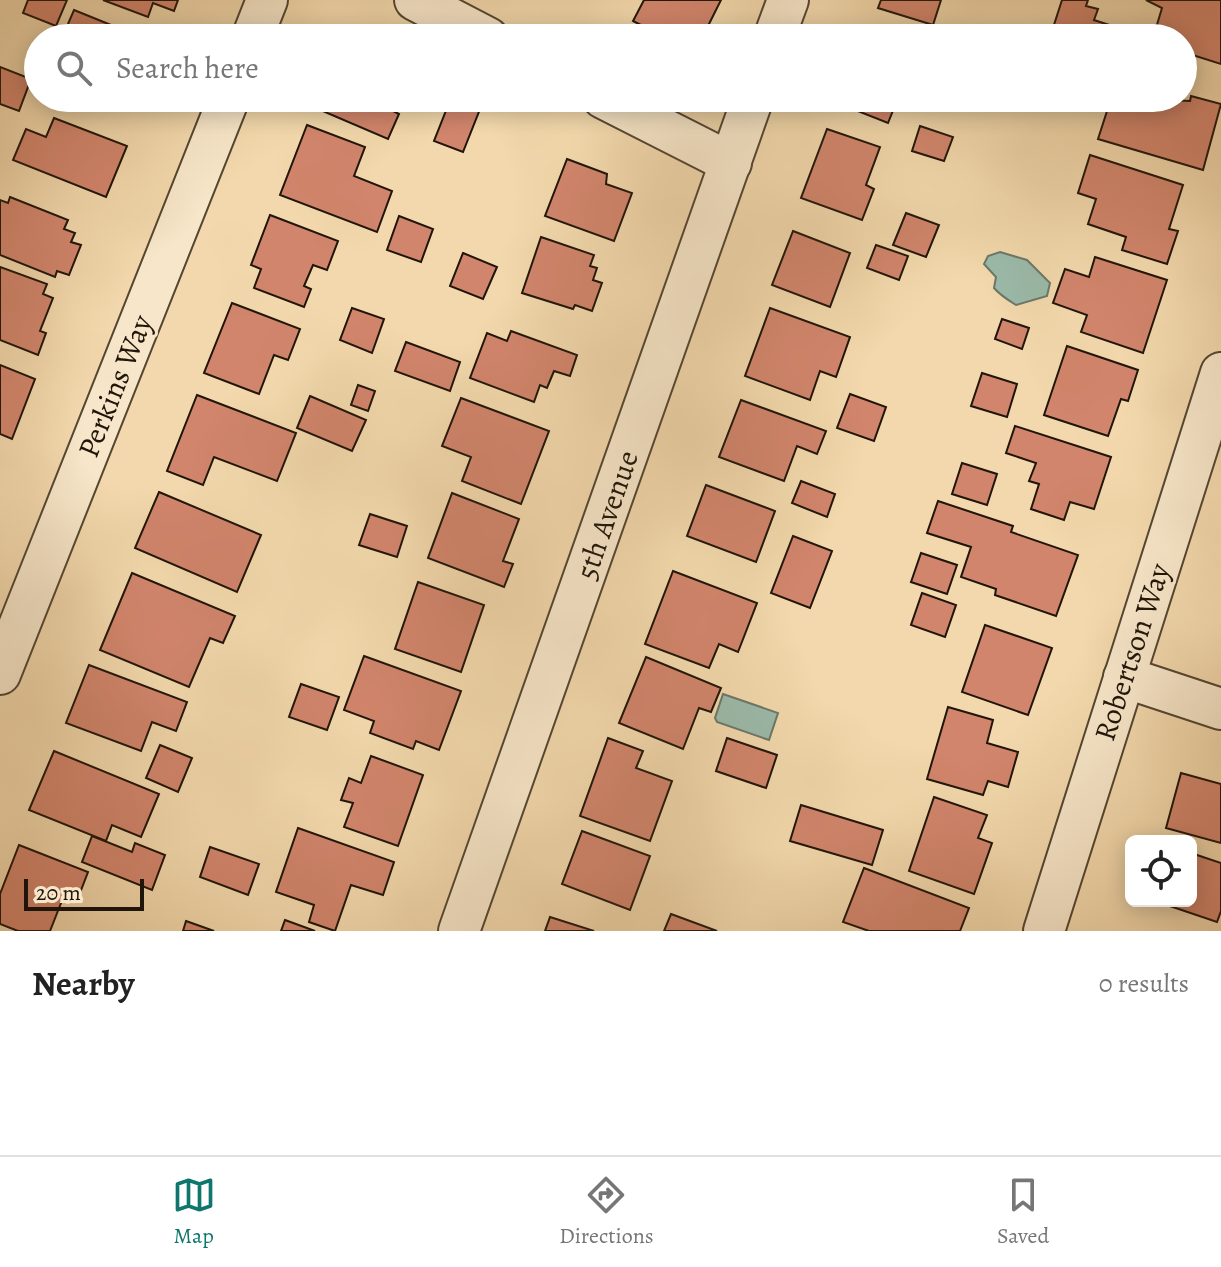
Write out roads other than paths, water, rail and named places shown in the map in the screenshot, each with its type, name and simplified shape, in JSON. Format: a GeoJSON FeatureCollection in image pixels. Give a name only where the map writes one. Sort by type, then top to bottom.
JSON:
{"type":"FeatureCollection","features":[{"type":"Feature","properties":{"kind":"street"},"geometry":{"type":"LineString","coordinates":[[258,24],[267,0]]}},
{"type":"Feature","properties":{"kind":"street"},"geometry":{"type":"LineString","coordinates":[[415,0],[461,24]]}},
{"type":"Feature","properties":{"kind":"street"},"geometry":{"type":"LineString","coordinates":[[779,24],[788,0]]}},
{"type":"Feature","properties":{"kind":"street","name":"Perkins Way"},"geometry":{"type":"LineString","coordinates":[[0,674],[223,112]]}},
{"type":"Feature","properties":{"kind":"street"},"geometry":{"type":"LineString","coordinates":[[631,112],[731,163]]}},
{"type":"Feature","properties":{"kind":"street","name":"5th Avenue"},"geometry":{"type":"LineString","coordinates":[[459,931],[748,112]]}},
{"type":"Feature","properties":{"kind":"street","name":"Robertson Way"},"geometry":{"type":"LineString","coordinates":[[1044,931],[1221,373]]}},
{"type":"Feature","properties":{"kind":"street"},"geometry":{"type":"LineString","coordinates":[[1124,677],[1221,709]]}}]}
